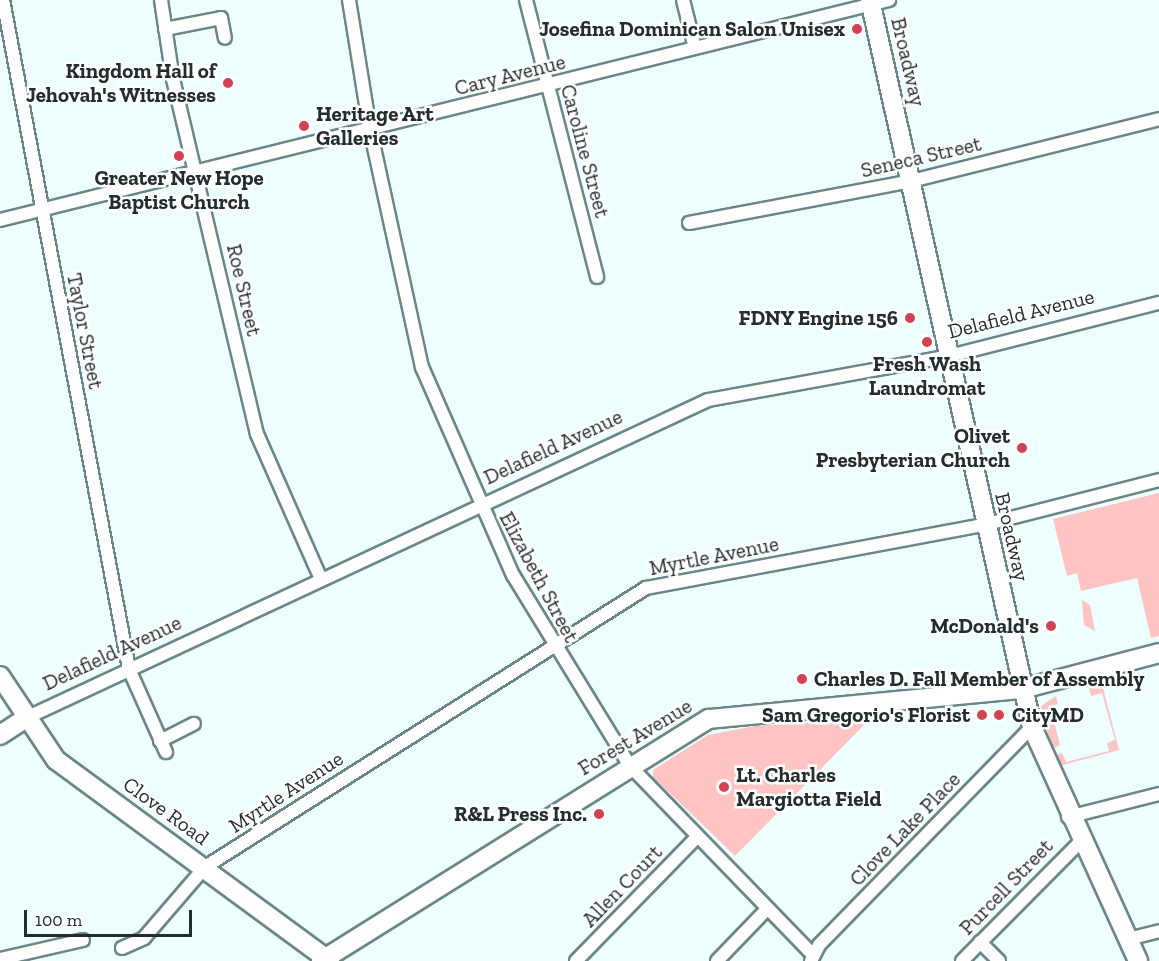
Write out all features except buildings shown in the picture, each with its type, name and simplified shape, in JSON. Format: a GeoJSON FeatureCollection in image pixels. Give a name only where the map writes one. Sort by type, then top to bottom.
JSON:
{"type":"FeatureCollection","features":[{"type":"Feature","properties":{"kind":"street","name":"Taylor Street"},"geometry":{"type":"LineString","coordinates":[[3,0],[129,669],[163,746],[194,724]]}},
{"type":"Feature","properties":{"kind":"street","name":"Roe Street"},"geometry":{"type":"LineString","coordinates":[[160,0],[257,434],[321,579]]}},
{"type":"Feature","properties":{"kind":"street","name":"Elizabeth Street"},"geometry":{"type":"LineString","coordinates":[[349,0],[370,129],[422,367],[479,506],[553,645],[630,766],[812,957]]}},
{"type":"Feature","properties":{"kind":"street","name":"Caroline Street"},"geometry":{"type":"LineString","coordinates":[[526,0],[597,278]]}},
{"type":"Feature","properties":{"kind":"street"},"geometry":{"type":"LineString","coordinates":[[683,0],[695,48]]}},
{"type":"Feature","properties":{"kind":"street","name":"Cary Avenue"},"geometry":{"type":"LineString","coordinates":[[0,220],[547,86],[877,1]]}},
{"type":"Feature","properties":{"kind":"street","name":"Broadway"},"geometry":{"type":"LineString","coordinates":[[877,1],[911,181],[1032,727],[1068,817],[1138,961]]}},
{"type":"Feature","properties":{"kind":"street"},"geometry":{"type":"LineString","coordinates":[[165,29],[221,18],[225,38]]}},
{"type":"Feature","properties":{"kind":"street","name":"Seneca Street"},"geometry":{"type":"LineString","coordinates":[[688,223],[911,181],[1159,119]]}},
{"type":"Feature","properties":{"kind":"street","name":"Delafield Avenue"},"geometry":{"type":"LineString","coordinates":[[0,735],[26,718],[129,669],[708,400],[949,356],[1159,303]]}},
{"type":"Feature","properties":{"kind":"street","name":"Myrtle Avenue"},"geometry":{"type":"LineString","coordinates":[[122,948],[144,938],[205,867],[646,588],[987,524],[1159,480]]}},
{"type":"Feature","properties":{"kind":"street","name":"Forest Avenue"},"geometry":{"type":"LineString","coordinates":[[326,960],[699,722],[721,716],[1022,689],[1159,654]]}},
{"type":"Feature","properties":{"kind":"street","name":"Clove Road"},"geometry":{"type":"LineString","coordinates":[[0,676],[26,718],[56,759],[205,867],[326,960]]}},
{"type":"Feature","properties":{"kind":"street","name":"Clove Lake Place"},"geometry":{"type":"LineString","coordinates":[[812,957],[1032,727]]}},
{"type":"Feature","properties":{"kind":"street"},"geometry":{"type":"LineString","coordinates":[[1068,817],[1159,794]]}},
{"type":"Feature","properties":{"kind":"street","name":"Allen Court"},"geometry":{"type":"LineString","coordinates":[[576,961],[696,837]]}},
{"type":"Feature","properties":{"kind":"street","name":"Purcell Street"},"geometry":{"type":"LineString","coordinates":[[962,961],[1080,842]]}},
{"type":"Feature","properties":{"kind":"street"},"geometry":{"type":"LineString","coordinates":[[717,961],[766,910]]}},
{"type":"Feature","properties":{"kind":"street"},"geometry":{"type":"LineString","coordinates":[[1128,939],[1159,931]]}},
{"type":"Feature","properties":{"kind":"street"},"geometry":{"type":"LineString","coordinates":[[0,959],[83,940]]}},
{"type":"Feature","properties":{"kind":"street"},"geometry":{"type":"LineString","coordinates":[[980,942],[999,961]]}},
{"type":"Feature","properties":{"kind":"shaded area"},"geometry":{"type":"Polygon","coordinates":[[[1159,493],[1159,636],[1151,638],[1137,578],[1081,591],[1077,573],[1067,576],[1053,519],[1159,493]]]}},
{"type":"Feature","properties":{"kind":"shaded area"},"geometry":{"type":"Polygon","coordinates":[[[1082,600],[1090,605],[1095,631],[1084,625],[1082,600]]]}},
{"type":"Feature","properties":{"kind":"shaded area"},"geometry":{"type":"Polygon","coordinates":[[[1102,684],[1119,750],[1059,766],[1054,756],[1062,753],[1066,762],[1109,751],[1107,743],[1115,740],[1102,693],[1091,696],[1089,688],[1102,684]]]}},
{"type":"Feature","properties":{"kind":"shaded area"},"geometry":{"type":"Polygon","coordinates":[[[1056,696],[1058,704],[1050,706],[1060,745],[1052,749],[1041,706],[1056,696]]]}},
{"type":"Feature","properties":{"kind":"shaded area"},"geometry":{"type":"Polygon","coordinates":[[[870,719],[735,856],[653,777],[653,770],[708,735],[755,726],[870,719]]]}},
{"type":"Feature","properties":{"kind":"place","name":"Josefina Dominican Salon Unisex"},"geometry":{"type":"Point","coordinates":[857,29]}},
{"type":"Feature","properties":{"kind":"place","name":"Kingdom Hall of Jehovah's Witnesses"},"geometry":{"type":"Point","coordinates":[228,83]}},
{"type":"Feature","properties":{"kind":"place","name":"Heritage Art Galleries"},"geometry":{"type":"Point","coordinates":[304,126]}},
{"type":"Feature","properties":{"kind":"place","name":"Greater New Hope Baptist Church"},"geometry":{"type":"Point","coordinates":[179,156]}},
{"type":"Feature","properties":{"kind":"place","name":"FDNY Engine 156"},"geometry":{"type":"Point","coordinates":[910,318]}},
{"type":"Feature","properties":{"kind":"place","name":"Fresh Wash Laundromat"},"geometry":{"type":"Point","coordinates":[927,342]}},
{"type":"Feature","properties":{"kind":"place","name":"Olivet Presbyterian Church"},"geometry":{"type":"Point","coordinates":[1022,448]}},
{"type":"Feature","properties":{"kind":"place","name":"McDonald's"},"geometry":{"type":"Point","coordinates":[1051,626]}},
{"type":"Feature","properties":{"kind":"place","name":"Charles D. Fall Member of Assembly"},"geometry":{"type":"Point","coordinates":[802,679]}},
{"type":"Feature","properties":{"kind":"place","name":"Sam Gregorio's Florist"},"geometry":{"type":"Point","coordinates":[982,715]}},
{"type":"Feature","properties":{"kind":"place","name":"CityMD"},"geometry":{"type":"Point","coordinates":[999,715]}},
{"type":"Feature","properties":{"kind":"place","name":"Lt. Charles Margiotta Field"},"geometry":{"type":"Point","coordinates":[724,787]}},
{"type":"Feature","properties":{"kind":"place","name":"R&L Press Inc."},"geometry":{"type":"Point","coordinates":[599,814]}}]}
